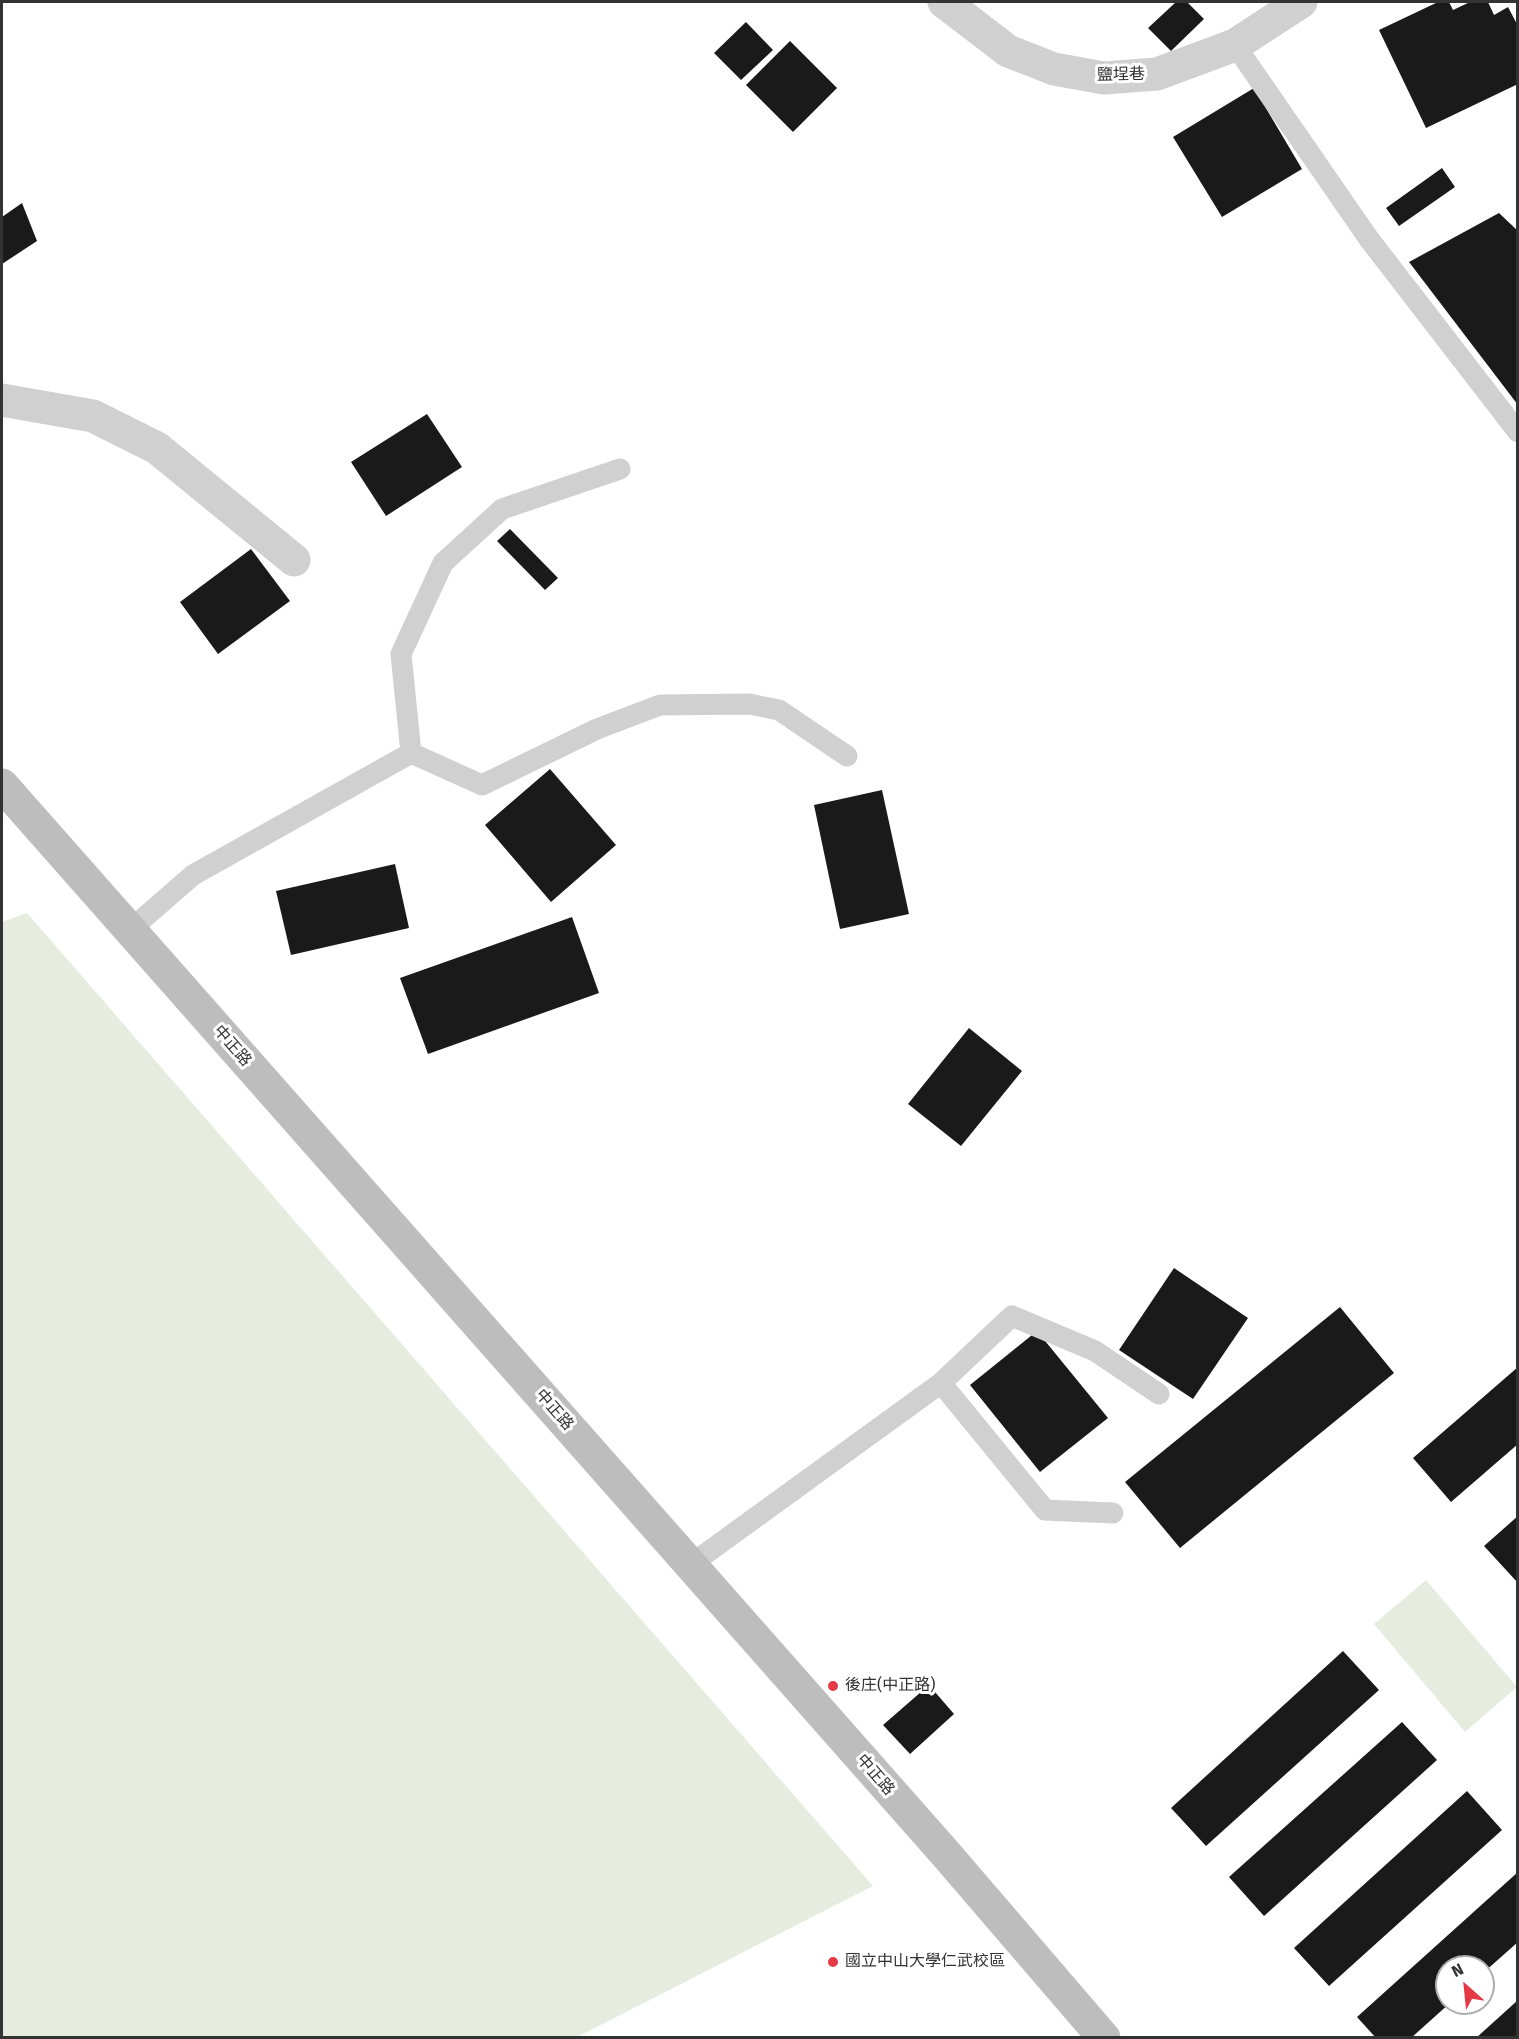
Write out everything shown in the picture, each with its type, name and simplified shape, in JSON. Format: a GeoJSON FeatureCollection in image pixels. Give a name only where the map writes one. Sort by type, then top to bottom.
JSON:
{"type":"FeatureCollection","features":[{"type":"Feature","properties":{"kind":"main road","name":"中正路"},"geometry":{"type":"LineString","coordinates":[[2,784],[1104,2037]]}},
{"type":"Feature","properties":{"kind":"street","name":"鹽埕巷"},"geometry":{"type":"LineString","coordinates":[[944,2],[1008,51],[1054,69],[1104,78],[1157,74],[1235,45],[1301,2]]}},
{"type":"Feature","properties":{"kind":"street"},"geometry":{"type":"LineString","coordinates":[[2,400],[93,416],[157,448],[294,560]]}},
{"type":"Feature","properties":{"kind":"lane"},"geometry":{"type":"LineString","coordinates":[[1235,45],[1369,239],[1518,432]]}},
{"type":"Feature","properties":{"kind":"lane"},"geometry":{"type":"LineString","coordinates":[[411,753],[401,654],[443,563],[502,509],[620,469]]}},
{"type":"Feature","properties":{"kind":"lane"},"geometry":{"type":"LineString","coordinates":[[411,753],[482,785],[597,729],[660,705],[749,704],[779,710],[847,756]]}},
{"type":"Feature","properties":{"kind":"lane"},"geometry":{"type":"LineString","coordinates":[[130,930],[193,875],[411,753]]}},
{"type":"Feature","properties":{"kind":"lane"},"geometry":{"type":"LineString","coordinates":[[690,1565],[941,1383],[1012,1316],[1095,1351],[1159,1394]]}},
{"type":"Feature","properties":{"kind":"lane"},"geometry":{"type":"LineString","coordinates":[[941,1383],[1045,1510],[1113,1513]]}},
{"type":"Feature","properties":{"kind":"shaded area"},"geometry":{"type":"Polygon","coordinates":[[[27,913],[873,1886],[577,2037],[2,2037],[2,922],[27,913]]]}},
{"type":"Feature","properties":{"kind":"shaded area"},"geometry":{"type":"Polygon","coordinates":[[[1426,1580],[1517,1687],[1465,1732],[1374,1624],[1426,1580]]]}},
{"type":"Feature","properties":{"kind":"building"},"geometry":{"type":"Polygon","coordinates":[[[1176,2],[1187,2],[1204,19],[1171,51],[1148,28],[1176,2]]]}},
{"type":"Feature","properties":{"kind":"building"},"geometry":{"type":"Polygon","coordinates":[[[1438,2],[1449,2],[1453,10],[1470,2],[1488,2],[1494,15],[1508,7],[1518,26],[1518,84],[1426,128],[1379,30],[1438,2]]]}},
{"type":"Feature","properties":{"kind":"building"},"geometry":{"type":"Polygon","coordinates":[[[746,22],[773,50],[741,80],[714,53],[746,22]]]}},
{"type":"Feature","properties":{"kind":"building"},"geometry":{"type":"Polygon","coordinates":[[[790,41],[837,88],[793,132],[746,85],[790,41]]]}},
{"type":"Feature","properties":{"kind":"building"},"geometry":{"type":"Polygon","coordinates":[[[1254,88],[1302,169],[1222,217],[1173,137],[1254,88]]]}},
{"type":"Feature","properties":{"kind":"building"},"geometry":{"type":"Polygon","coordinates":[[[1442,168],[1455,187],[1399,226],[1386,208],[1442,168]]]}},
{"type":"Feature","properties":{"kind":"building"},"geometry":{"type":"Polygon","coordinates":[[[22,203],[37,241],[2,264],[2,217],[22,203]]]}},
{"type":"Feature","properties":{"kind":"building"},"geometry":{"type":"Polygon","coordinates":[[[1499,213],[1518,231],[1518,405],[1409,262],[1499,213]]]}},
{"type":"Feature","properties":{"kind":"building"},"geometry":{"type":"Polygon","coordinates":[[[427,414],[462,467],[386,516],[351,462],[427,414]]]}},
{"type":"Feature","properties":{"kind":"building"},"geometry":{"type":"Polygon","coordinates":[[[510,529],[558,578],[545,590],[497,541],[510,529]]]}},
{"type":"Feature","properties":{"kind":"building"},"geometry":{"type":"Polygon","coordinates":[[[251,549],[290,601],[218,654],[180,602],[251,549]]]}},
{"type":"Feature","properties":{"kind":"building"},"geometry":{"type":"Polygon","coordinates":[[[550,769],[616,845],[551,902],[485,825],[550,769]]]}},
{"type":"Feature","properties":{"kind":"building"},"geometry":{"type":"Polygon","coordinates":[[[882,790],[909,914],[840,929],[814,805],[882,790]]]}},
{"type":"Feature","properties":{"kind":"building"},"geometry":{"type":"Polygon","coordinates":[[[395,864],[409,928],[291,955],[276,891],[395,864]]]}},
{"type":"Feature","properties":{"kind":"building"},"geometry":{"type":"Polygon","coordinates":[[[572,917],[599,993],[428,1054],[400,978],[572,917]]]}},
{"type":"Feature","properties":{"kind":"building"},"geometry":{"type":"Polygon","coordinates":[[[969,1028],[1022,1071],[961,1146],[908,1104],[969,1028]]]}},
{"type":"Feature","properties":{"kind":"building"},"geometry":{"type":"Polygon","coordinates":[[[1174,1268],[1248,1318],[1193,1399],[1119,1350],[1174,1268]]]}},
{"type":"Feature","properties":{"kind":"building"},"geometry":{"type":"Polygon","coordinates":[[[1340,1307],[1394,1373],[1180,1548],[1125,1482],[1340,1307]]]}},
{"type":"Feature","properties":{"kind":"building"},"geometry":{"type":"Polygon","coordinates":[[[1037,1331],[1108,1418],[1040,1472],[970,1385],[1037,1331]]]}},
{"type":"Feature","properties":{"kind":"building"},"geometry":{"type":"Polygon","coordinates":[[[1518,1367],[1518,1444],[1451,1502],[1413,1458],[1518,1367]]]}},
{"type":"Feature","properties":{"kind":"building"},"geometry":{"type":"Polygon","coordinates":[[[1518,1516],[1518,1583],[1484,1546],[1518,1516]]]}},
{"type":"Feature","properties":{"kind":"building"},"geometry":{"type":"Polygon","coordinates":[[[1343,1651],[1379,1690],[1206,1846],[1171,1808],[1343,1651]]]}},
{"type":"Feature","properties":{"kind":"building"},"geometry":{"type":"Polygon","coordinates":[[[929,1685],[954,1714],[910,1754],[883,1725],[929,1685]]]}},
{"type":"Feature","properties":{"kind":"building"},"geometry":{"type":"Polygon","coordinates":[[[1402,1722],[1437,1760],[1264,1916],[1229,1877],[1402,1722]]]}},
{"type":"Feature","properties":{"kind":"building"},"geometry":{"type":"Polygon","coordinates":[[[1467,1791],[1502,1830],[1329,1986],[1294,1948],[1467,1791]]]}},
{"type":"Feature","properties":{"kind":"building"},"geometry":{"type":"Polygon","coordinates":[[[1518,1872],[1518,1942],[1495,1962],[1495,1955],[1435,1955],[1437,2015],[1411,2038],[1376,2038],[1357,2017],[1518,1872]]]}},
{"type":"Feature","properties":{"kind":"building"},"geometry":{"type":"Polygon","coordinates":[[[1518,2000],[1518,2038],[1476,2038],[1518,2000]]]}},
{"type":"Feature","properties":{"kind":"place","name":"後庄(中正路)"},"geometry":{"type":"Point","coordinates":[833,1686]}},
{"type":"Feature","properties":{"kind":"place","name":"國立中山大學仁武校區"},"geometry":{"type":"Point","coordinates":[833,1962]}}]}
